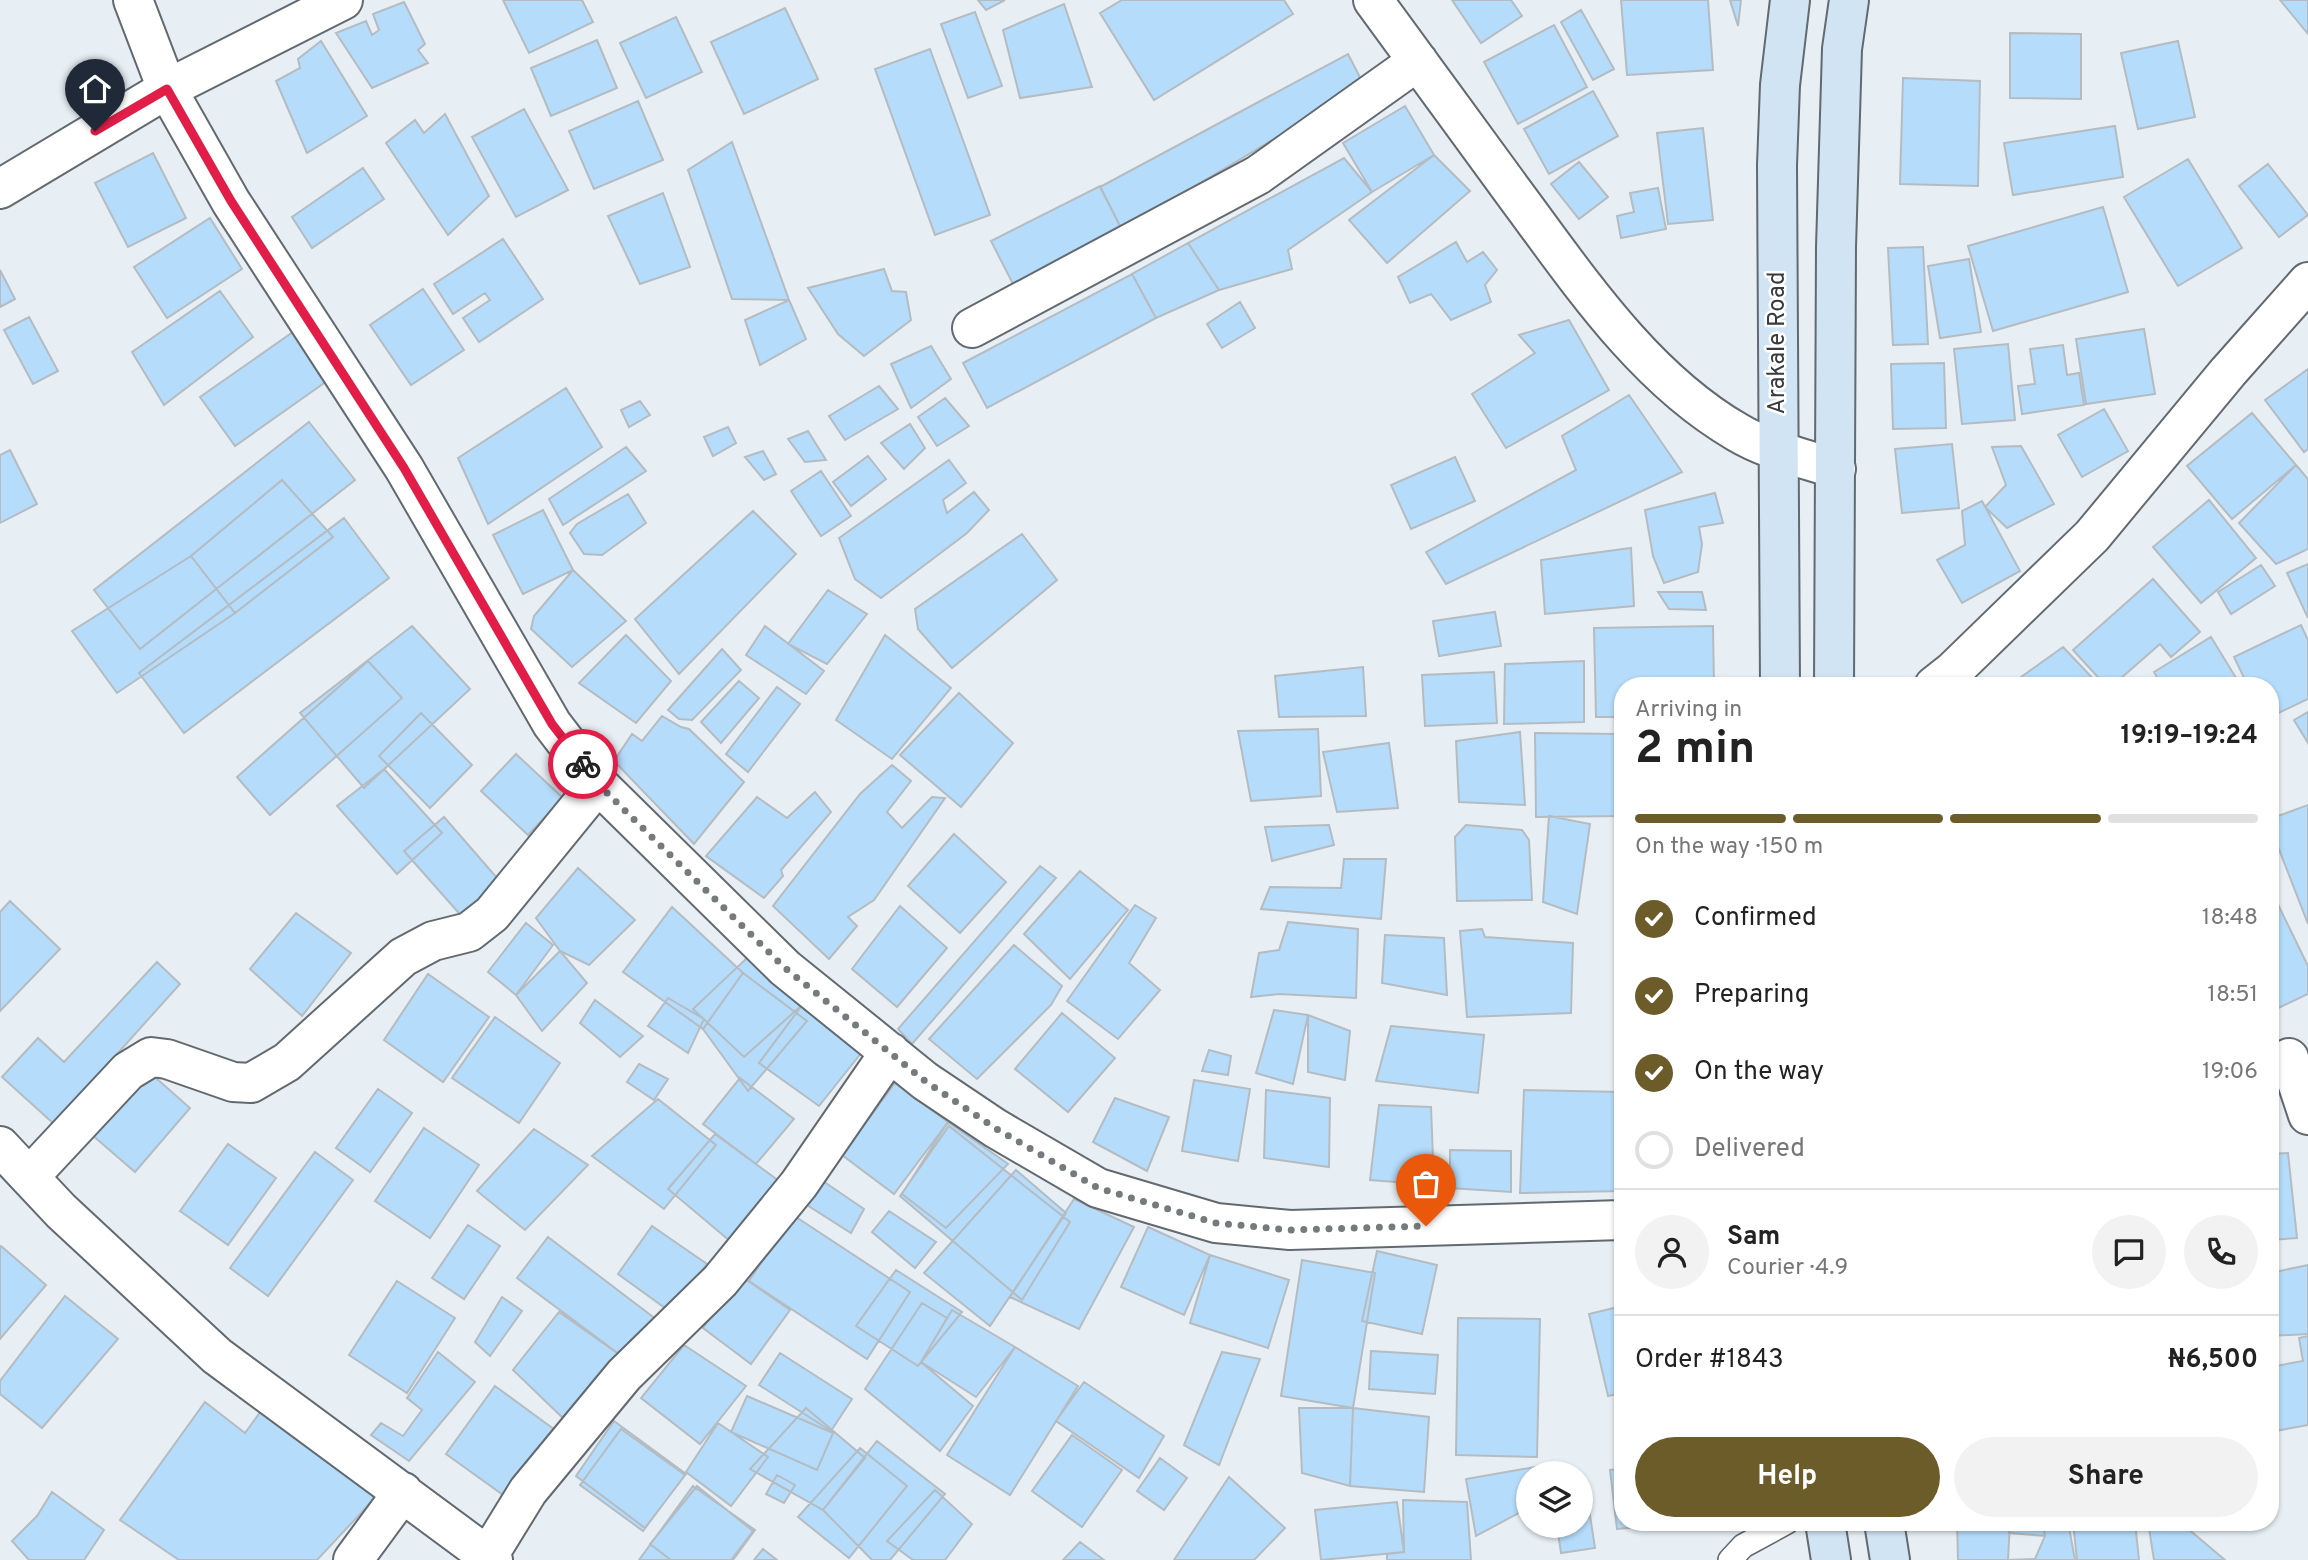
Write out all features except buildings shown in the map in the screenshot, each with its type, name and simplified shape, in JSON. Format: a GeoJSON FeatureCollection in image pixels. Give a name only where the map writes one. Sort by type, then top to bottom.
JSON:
{"type":"FeatureCollection","features":[{"type":"Feature","properties":{"kind":"main road","name":"Arakale Road"},"geometry":{"type":"LineString","coordinates":[[1780,677],[1777,165],[1780,85],[1790,0]]}},
{"type":"Feature","properties":{"kind":"main road"},"geometry":{"type":"LineString","coordinates":[[1833,677],[1836,247],[1842,49],[1849,0]]}},
{"type":"Feature","properties":{"kind":"main road"},"geometry":{"type":"LineString","coordinates":[[1826,1531],[1831,1560]]}},
{"type":"Feature","properties":{"kind":"main road"},"geometry":{"type":"LineString","coordinates":[[1885,1531],[1890,1560]]}},
{"type":"Feature","properties":{"kind":"street"},"geometry":{"type":"LineString","coordinates":[[133,0],[167,89],[231,201],[404,468],[552,724],[598,784],[785,968],[890,1052],[995,1128],[1098,1188],[1216,1223],[1290,1230],[1614,1220]]}},
{"type":"Feature","properties":{"kind":"street"},"geometry":{"type":"LineString","coordinates":[[0,189],[167,89],[343,0]]}},
{"type":"Feature","properties":{"kind":"street"},"geometry":{"type":"LineString","coordinates":[[1373,0],[1570,269],[1631,343],[1698,407],[1739,434],[1779,451],[1836,468]]}},
{"type":"Feature","properties":{"kind":"street"},"geometry":{"type":"LineString","coordinates":[[972,328],[1258,175],[1418,61]]}},
{"type":"Feature","properties":{"kind":"street"},"geometry":{"type":"LineString","coordinates":[[1943,677],[2092,536],[2228,372],[2308,282]]}},
{"type":"Feature","properties":{"kind":"street"},"geometry":{"type":"LineString","coordinates":[[29,1177],[128,1071],[151,1057],[167,1059],[233,1082],[251,1083],[287,1062],[403,957],[433,941],[469,932],[492,914],[598,784]]}},
{"type":"Feature","properties":{"kind":"street"},"geometry":{"type":"LineString","coordinates":[[0,1146],[29,1177],[217,1356],[491,1558],[528,1491],[624,1376],[720,1281],[799,1184],[890,1052]]}},
{"type":"Feature","properties":{"kind":"street"},"geometry":{"type":"LineString","coordinates":[[2289,1058],[2308,1115]]}},
{"type":"Feature","properties":{"kind":"street"},"geometry":{"type":"LineString","coordinates":[[353,1560],[403,1492]]}},
{"type":"Feature","properties":{"kind":"lane"},"geometry":{"type":"LineString","coordinates":[[1730,1560],[1743,1546],[1770,1531]]}},
{"type":"Feature","properties":{"kind":"way so far"},"geometry":{"type":"LineString","coordinates":[[583,764],[598,784],[785,968],[925,1081],[995,1128],[1098,1188],[1216,1223],[1290,1230],[1426,1226]]}},
{"type":"Feature","properties":{"kind":"route"},"geometry":{"type":"LineString","coordinates":[[95,131],[167,89],[231,201],[404,468],[552,724],[583,764]]}}]}
